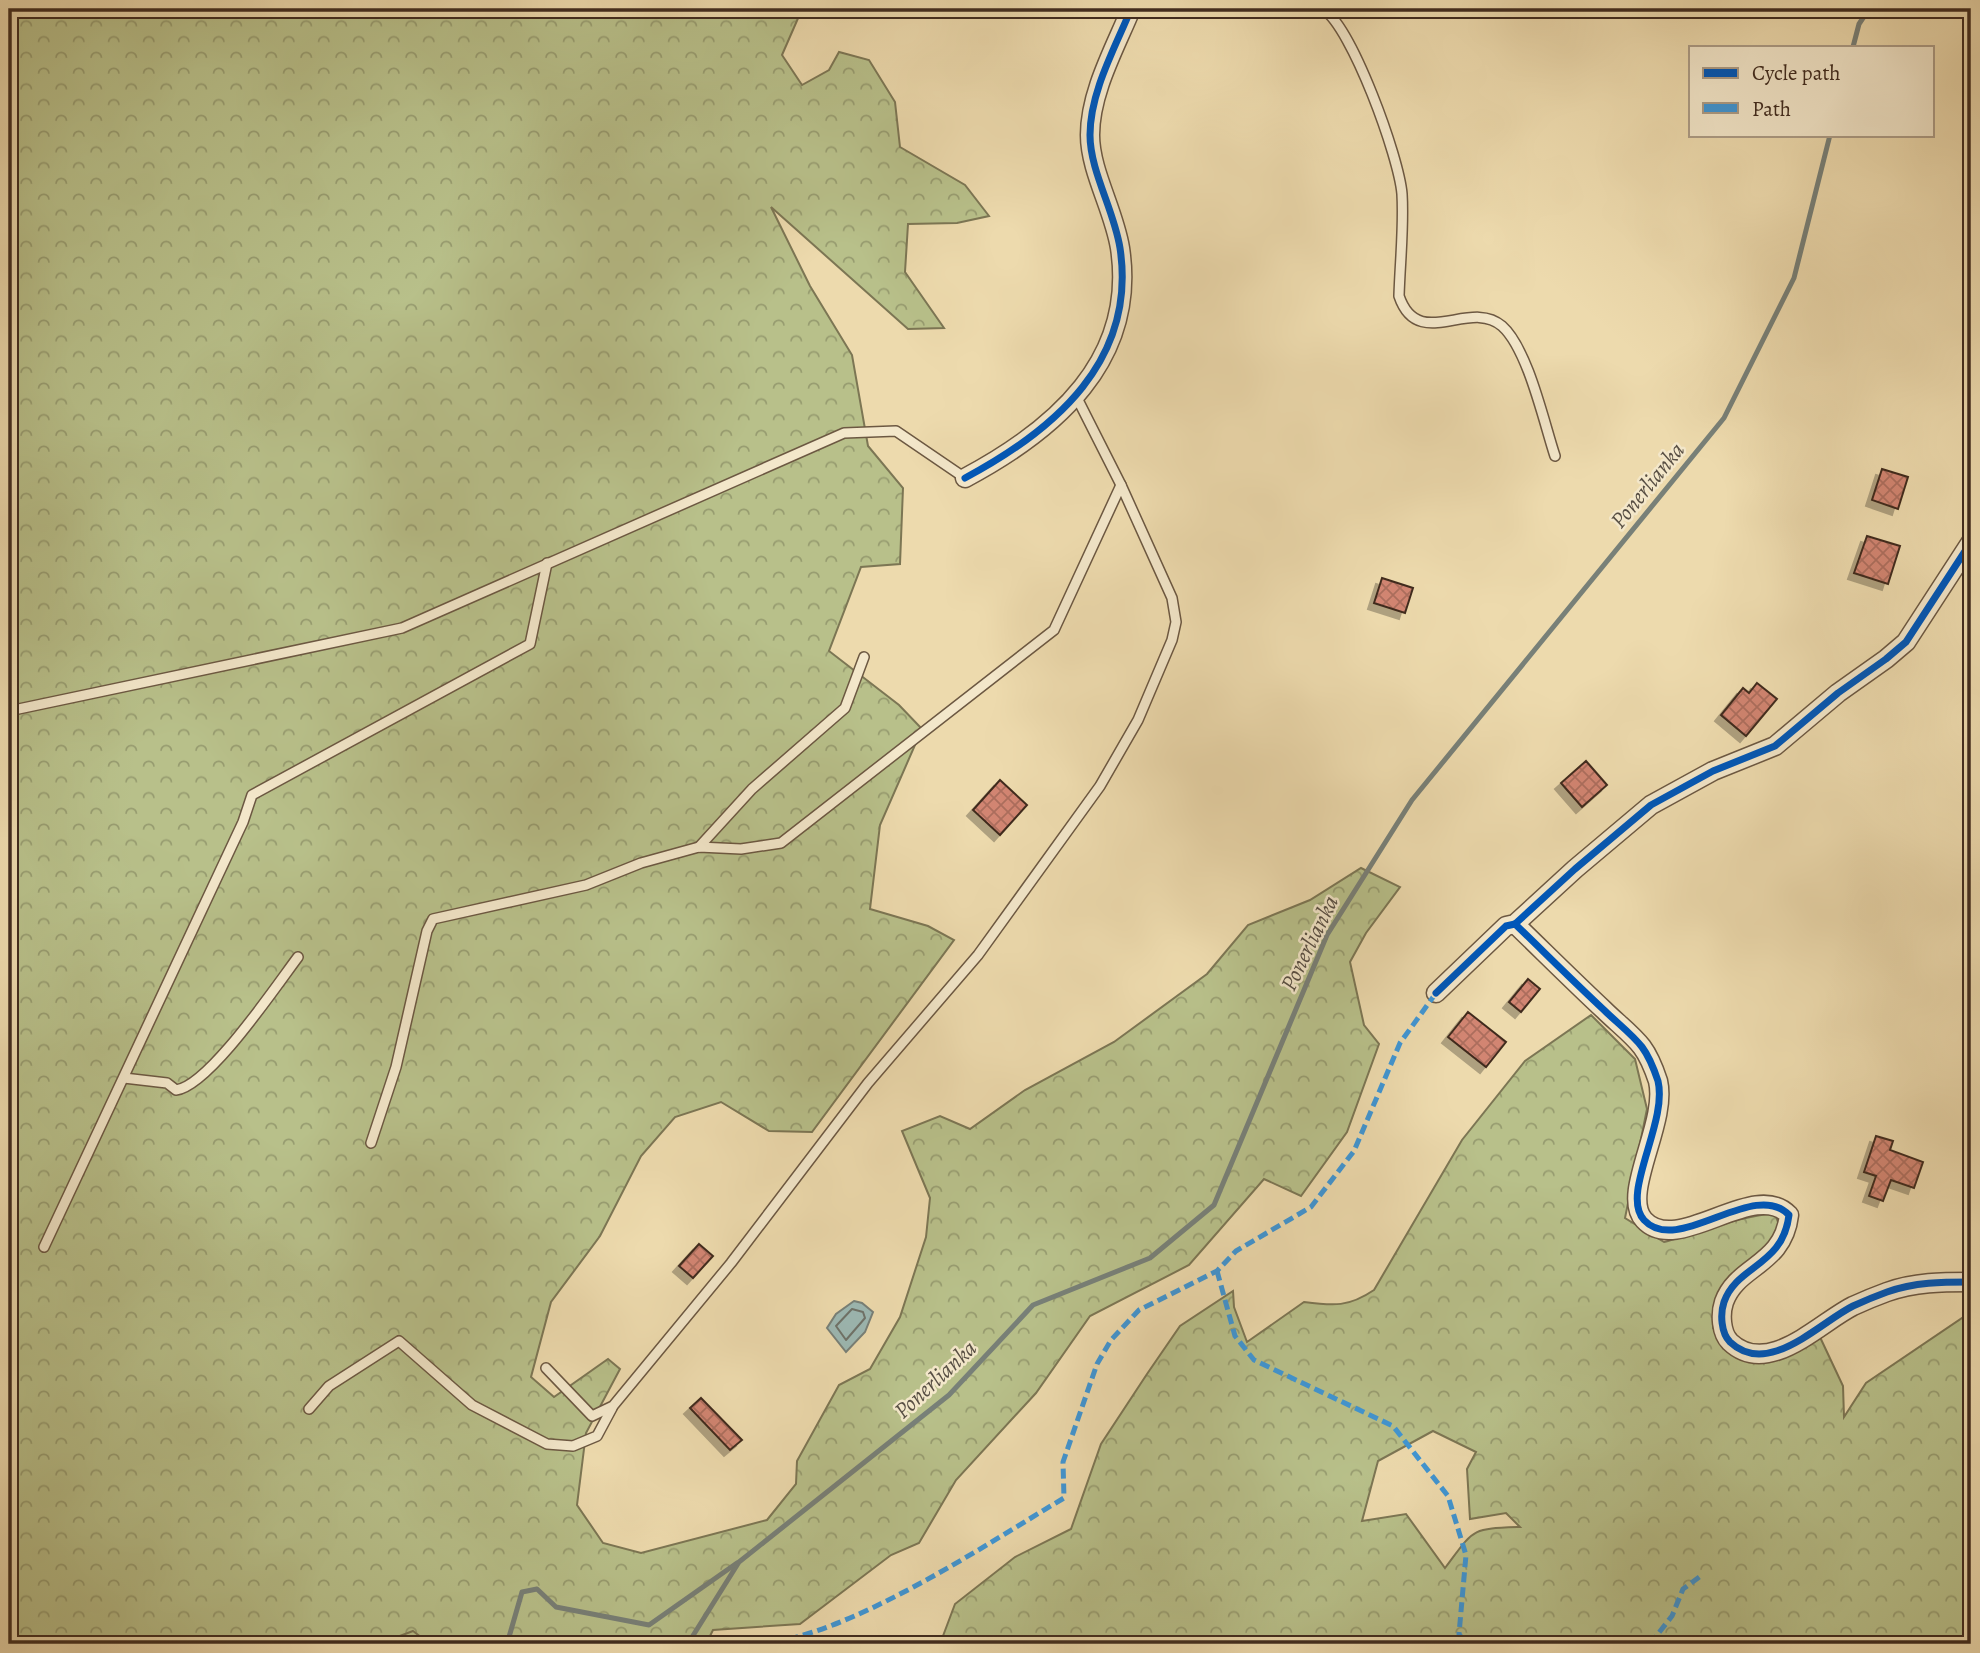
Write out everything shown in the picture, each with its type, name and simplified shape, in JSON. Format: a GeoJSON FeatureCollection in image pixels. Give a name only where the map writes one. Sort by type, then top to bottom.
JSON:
{"type":"FeatureCollection","features":[{"type":"Feature","properties":{"kind":"street"},"geometry":{"type":"LineString","coordinates":[[965,478],[1005,457],[1044,428],[1076,396],[1101,363],[1116,326],[1123,290],[1120,248],[1110,203],[1093,159],[1090,135],[1094,101],[1131,9]]}},
{"type":"Feature","properties":{"kind":"street"},"geometry":{"type":"LineString","coordinates":[[1436,993],[1506,926],[1515,924],[1651,805],[1713,771],[1775,746],[1838,693],[1886,659],[1906,642],[1971,542]]}},
{"type":"Feature","properties":{"kind":"street"},"geometry":{"type":"LineString","coordinates":[[1515,924],[1643,1048],[1658,1082],[1659,1116],[1635,1196],[1637,1212],[1647,1224],[1663,1229],[1699,1225],[1766,1203],[1780,1206],[1788,1215],[1787,1229],[1776,1251],[1735,1285],[1724,1302],[1722,1323],[1728,1341],[1746,1353],[1771,1353],[1791,1345],[1852,1306],[1889,1291],[1928,1282],[1971,1282]]}},
{"type":"Feature","properties":{"kind":"lane"},"geometry":{"type":"LineString","coordinates":[[1322,9],[1331,14],[1358,60],[1391,148],[1402,192],[1399,296],[1404,310],[1415,319],[1440,324],[1476,316],[1503,327],[1527,368],[1555,456]]}},
{"type":"Feature","properties":{"kind":"lane"},"geometry":{"type":"LineString","coordinates":[[309,1409],[329,1386],[399,1341],[472,1405],[547,1444],[573,1447],[597,1436],[612,1406],[731,1263],[868,1083],[978,955],[1100,786],[1138,720],[1172,640],[1176,622],[1163,572],[1076,396]]}},
{"type":"Feature","properties":{"kind":"lane"},"geometry":{"type":"LineString","coordinates":[[9,711],[402,628],[844,433],[896,431],[965,478]]}},
{"type":"Feature","properties":{"kind":"lane"},"geometry":{"type":"LineString","coordinates":[[371,1143],[396,1068],[427,931],[433,919],[586,885],[641,863],[699,847],[741,849],[781,843],[1055,630],[1121,485]]}},
{"type":"Feature","properties":{"kind":"lane"},"geometry":{"type":"LineString","coordinates":[[44,1247],[243,822],[252,794],[530,644],[547,563]]}},
{"type":"Feature","properties":{"kind":"lane"},"geometry":{"type":"LineString","coordinates":[[699,847],[752,789],[845,708],[864,657]]}},
{"type":"Feature","properties":{"kind":"lane"},"geometry":{"type":"LineString","coordinates":[[124,1078],[167,1083],[176,1090],[187,1088],[227,1049],[298,957]]}},
{"type":"Feature","properties":{"kind":"lane"},"geometry":{"type":"LineString","coordinates":[[546,1368],[592,1416],[612,1406]]}},
{"type":"Feature","properties":{"kind":"green space"},"geometry":{"type":"Polygon","coordinates":[[[9,9],[778,9],[799,16],[782,55],[802,85],[829,70],[839,52],[869,60],[895,102],[900,147],[965,185],[989,216],[957,223],[908,224],[905,272],[944,328],[908,329],[771,207],[810,286],[852,355],[868,446],[903,488],[900,564],[861,567],[829,651],[899,705],[922,729],[880,825],[870,909],[928,926],[954,940],[812,1132],[769,1131],[721,1102],[675,1117],[641,1156],[600,1236],[551,1302],[531,1377],[554,1397],[608,1359],[620,1369],[586,1433],[577,1505],[603,1543],[641,1553],[767,1520],[796,1484],[797,1461],[839,1385],[870,1369],[900,1317],[926,1237],[930,1198],[902,1131],[940,1116],[970,1129],[1025,1090],[1114,1042],[1207,974],[1248,925],[1310,900],[1361,868],[1400,887],[1366,933],[1350,962],[1364,1025],[1379,1044],[1347,1132],[1301,1196],[1264,1179],[1189,1265],[1090,1316],[1036,1393],[956,1480],[919,1543],[891,1555],[800,1624],[713,1630],[706,1644],[9,1644],[9,9]]]}},
{"type":"Feature","properties":{"kind":"green space"},"geometry":{"type":"Polygon","coordinates":[[[1591,1015],[1635,1059],[1647,1109],[1625,1218],[1664,1242],[1737,1220],[1775,1214],[1781,1230],[1768,1251],[1721,1288],[1713,1328],[1732,1352],[1819,1335],[1843,1386],[1844,1417],[1866,1383],[1971,1312],[1971,1644],[940,1644],[955,1604],[1015,1557],[1071,1529],[1101,1444],[1180,1326],[1233,1291],[1234,1307],[1247,1342],[1304,1302],[1341,1304],[1357,1300],[1374,1290],[1462,1140],[1525,1061],[1591,1015]],[[1433,1431],[1378,1461],[1362,1521],[1406,1514],[1445,1568],[1475,1533],[1520,1527],[1506,1513],[1470,1519],[1467,1469],[1476,1452],[1433,1431]]]}},
{"type":"Feature","properties":{"kind":"green space"},"geometry":{"type":"Polygon","coordinates":[[[413,1631],[430,1644],[379,1644],[413,1631]]]}},
{"type":"Feature","properties":{"kind":"water"},"geometry":{"type":"Polygon","coordinates":[[[854,1301],[862,1303],[873,1312],[865,1332],[846,1352],[827,1328],[836,1314],[854,1301]]]}},
{"type":"Feature","properties":{"kind":"building"},"geometry":{"type":"Polygon","coordinates":[[[1882,469],[1908,477],[1898,509],[1872,500],[1882,469]]]}},
{"type":"Feature","properties":{"kind":"building"},"geometry":{"type":"Polygon","coordinates":[[[1867,536],[1900,546],[1888,584],[1854,573],[1867,536]]]}},
{"type":"Feature","properties":{"kind":"building"},"geometry":{"type":"Polygon","coordinates":[[[1382,578],[1413,588],[1405,613],[1374,603],[1382,578]]]}},
{"type":"Feature","properties":{"kind":"building"},"geometry":{"type":"Polygon","coordinates":[[[1757,683],[1777,699],[1746,736],[1721,715],[1743,688],[1749,693],[1757,683]]]}},
{"type":"Feature","properties":{"kind":"building"},"geometry":{"type":"Polygon","coordinates":[[[1586,761],[1607,785],[1582,807],[1561,783],[1586,761]]]}},
{"type":"Feature","properties":{"kind":"building"},"geometry":{"type":"Polygon","coordinates":[[[1000,780],[1027,805],[1000,835],[973,810],[1000,780]]]}},
{"type":"Feature","properties":{"kind":"building"},"geometry":{"type":"Polygon","coordinates":[[[1528,979],[1540,989],[1521,1012],[1509,1002],[1528,979]]]}},
{"type":"Feature","properties":{"kind":"building"},"geometry":{"type":"Polygon","coordinates":[[[1468,1012],[1506,1042],[1486,1067],[1448,1037],[1468,1012]]]}},
{"type":"Feature","properties":{"kind":"building"},"geometry":{"type":"Polygon","coordinates":[[[1876,1136],[1893,1141],[1890,1150],[1923,1162],[1914,1188],[1891,1180],[1883,1201],[1869,1196],[1876,1176],[1864,1172],[1876,1136]]]}},
{"type":"Feature","properties":{"kind":"building"},"geometry":{"type":"Polygon","coordinates":[[[699,1244],[713,1256],[693,1278],[679,1266],[699,1244]]]}},
{"type":"Feature","properties":{"kind":"building"},"geometry":{"type":"Polygon","coordinates":[[[701,1398],[742,1440],[730,1450],[690,1408],[701,1398]]]}},
{"type":"Feature","properties":{"kind":"waterway","name":"Ponerlianka"},"geometry":{"type":"LineString","coordinates":[[1853,46],[1859,24],[1869,9]]}},
{"type":"Feature","properties":{"kind":"waterway","name":"Ponerlianka"},"geometry":{"type":"LineString","coordinates":[[689,1642],[739,1562],[949,1395],[1033,1305],[1150,1258],[1214,1205],[1327,935],[1412,800],[1724,418],[1794,278],[1830,136]]}},
{"type":"Feature","properties":{"kind":"waterway"},"geometry":{"type":"LineString","coordinates":[[507,1644],[522,1592],[537,1589],[556,1607],[649,1625],[737,1563]]}},
{"type":"Feature","properties":{"kind":"marked path"},"geometry":{"type":"LineString","coordinates":[[759,1644],[794,1638],[874,1607],[956,1563],[1064,1498],[1063,1462],[1097,1364],[1111,1340],[1139,1310],[1217,1271],[1236,1251],[1311,1207],[1354,1151],[1400,1043],[1436,993]]}},
{"type":"Feature","properties":{"kind":"marked path"},"geometry":{"type":"LineString","coordinates":[[1217,1271],[1235,1336],[1254,1360],[1393,1426],[1448,1496],[1466,1555],[1459,1634],[1466,1644]]}},
{"type":"Feature","properties":{"kind":"marked path"},"geometry":{"type":"LineString","coordinates":[[1650,1644],[1672,1616],[1683,1589],[1702,1575]]}},
{"type":"Feature","properties":{"kind":"cycle path"},"geometry":{"type":"LineString","coordinates":[[965,478],[1030,438],[1058,414],[1083,387],[1102,357],[1116,324],[1122,288],[1120,248],[1094,162],[1090,135],[1099,87],[1131,9]]}},
{"type":"Feature","properties":{"kind":"cycle path"},"geometry":{"type":"LineString","coordinates":[[1436,993],[1506,926],[1515,924],[1651,805],[1713,771],[1775,746],[1838,693],[1886,659],[1906,642],[1971,542]]}},
{"type":"Feature","properties":{"kind":"cycle path"},"geometry":{"type":"LineString","coordinates":[[1515,924],[1634,1037],[1651,1064],[1658,1081],[1659,1098],[1657,1117],[1637,1193],[1638,1208],[1644,1220],[1659,1229],[1676,1230],[1756,1205],[1774,1206],[1789,1215],[1778,1245],[1739,1280],[1724,1302],[1722,1323],[1730,1342],[1745,1351],[1760,1354],[1777,1351],[1793,1344],[1853,1306],[1887,1292],[1918,1284],[1971,1282]]}}]}
